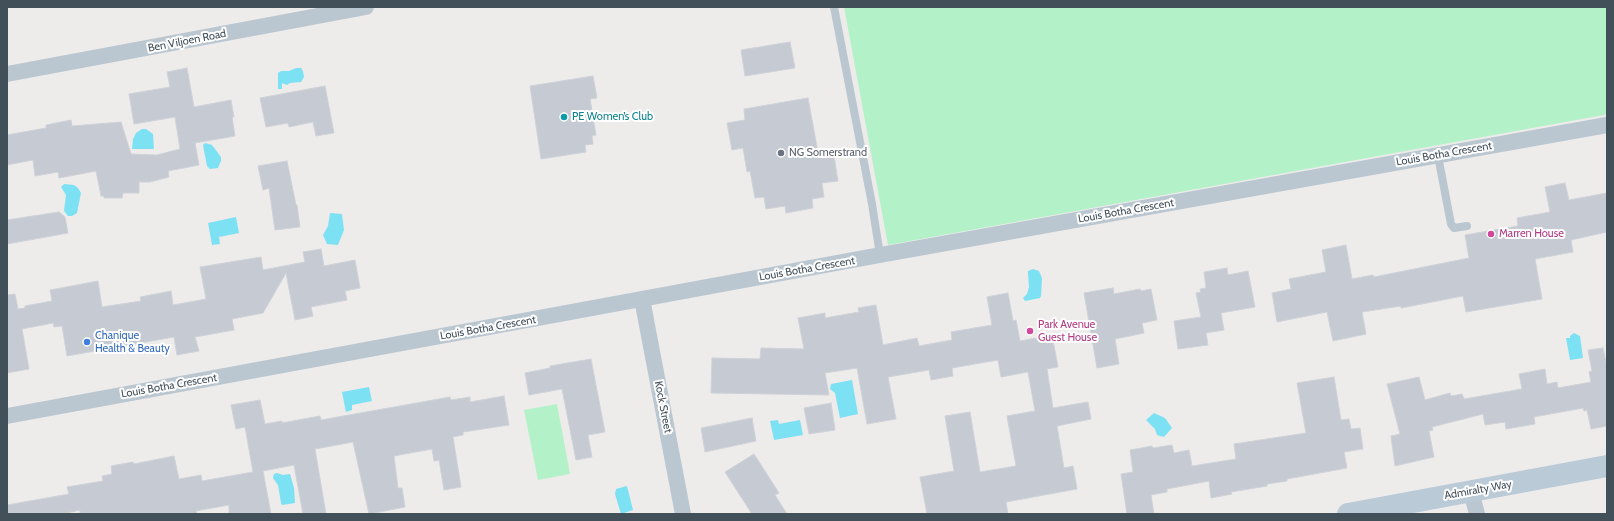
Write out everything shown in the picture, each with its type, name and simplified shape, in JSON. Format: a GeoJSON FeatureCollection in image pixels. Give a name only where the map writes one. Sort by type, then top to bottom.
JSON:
{"type":"FeatureCollection","features":[{"type":"Feature","properties":{"kind":"main road","name":"Admiralty Way"},"geometry":{"type":"LineString","coordinates":[[1348,514],[1607,466]]}},
{"type":"Feature","properties":{"kind":"street","name":"Ben Viljoen Road"},"geometry":{"type":"LineString","coordinates":[[7,74],[366,7]]}},
{"type":"Feature","properties":{"kind":"street","name":"Louis Botha Crescent"},"geometry":{"type":"LineString","coordinates":[[7,416],[880,255],[1607,125]]}},
{"type":"Feature","properties":{"kind":"street","name":"Kock Street"},"geometry":{"type":"LineString","coordinates":[[642,299],[683,514]]}},
{"type":"Feature","properties":{"kind":"street"},"geometry":{"type":"LineString","coordinates":[[1470,491],[1477,514]]}},
{"type":"Feature","properties":{"kind":"lane"},"geometry":{"type":"LineString","coordinates":[[834,7],[872,204],[880,255]]}},
{"type":"Feature","properties":{"kind":"lane"},"geometry":{"type":"LineString","coordinates":[[1438,156],[1451,224],[1454,228],[1468,226]]}},
{"type":"Feature","properties":{"kind":"green space"},"geometry":{"type":"Polygon","coordinates":[[[844,7],[1607,7],[1607,113],[1604,115],[888,245],[844,7]]]}},
{"type":"Feature","properties":{"kind":"green space"},"geometry":{"type":"Polygon","coordinates":[[[557,404],[570,474],[538,480],[524,410],[557,404]]]}},
{"type":"Feature","properties":{"kind":"water"},"geometry":{"type":"Polygon","coordinates":[[[301,68],[303,71],[304,77],[301,82],[290,83],[287,85],[282,83],[282,89],[278,89],[278,73],[301,68]]]}},
{"type":"Feature","properties":{"kind":"water"},"geometry":{"type":"Polygon","coordinates":[[[142,129],[146,129],[153,134],[154,149],[132,149],[133,139],[136,133],[142,129]]]}},
{"type":"Feature","properties":{"kind":"water"},"geometry":{"type":"Polygon","coordinates":[[[205,143],[212,145],[221,157],[218,168],[210,169],[207,166],[203,145],[205,143]]]}},
{"type":"Feature","properties":{"kind":"water"},"geometry":{"type":"Polygon","coordinates":[[[64,184],[74,185],[81,193],[77,213],[72,216],[68,216],[64,211],[66,195],[61,187],[64,184]]]}},
{"type":"Feature","properties":{"kind":"water"},"geometry":{"type":"Polygon","coordinates":[[[330,213],[342,214],[344,230],[338,245],[327,244],[323,235],[328,226],[330,213]]]}},
{"type":"Feature","properties":{"kind":"water"},"geometry":{"type":"Polygon","coordinates":[[[236,217],[239,233],[219,237],[220,244],[212,245],[208,223],[236,217]]]}},
{"type":"Feature","properties":{"kind":"water"},"geometry":{"type":"Polygon","coordinates":[[[1033,269],[1039,271],[1042,278],[1041,296],[1040,298],[1025,301],[1023,298],[1027,294],[1029,287],[1028,271],[1033,269]]]}},
{"type":"Feature","properties":{"kind":"water"},"geometry":{"type":"Polygon","coordinates":[[[1574,333],[1580,336],[1583,358],[1570,360],[1566,338],[1570,338],[1570,336],[1574,333]]]}},
{"type":"Feature","properties":{"kind":"water"},"geometry":{"type":"Polygon","coordinates":[[[852,380],[858,414],[840,418],[835,393],[830,389],[831,384],[852,380]]]}},
{"type":"Feature","properties":{"kind":"water"},"geometry":{"type":"Polygon","coordinates":[[[369,387],[372,401],[352,405],[352,410],[346,412],[342,392],[369,387]]]}},
{"type":"Feature","properties":{"kind":"water"},"geometry":{"type":"Polygon","coordinates":[[[1154,413],[1165,418],[1172,428],[1164,437],[1157,435],[1155,429],[1146,420],[1154,413]]]}},
{"type":"Feature","properties":{"kind":"water"},"geometry":{"type":"Polygon","coordinates":[[[778,420],[779,424],[800,420],[803,435],[774,440],[770,421],[778,420]]]}},
{"type":"Feature","properties":{"kind":"water"},"geometry":{"type":"Polygon","coordinates":[[[277,473],[283,475],[290,474],[294,488],[295,503],[282,505],[278,485],[273,478],[274,474],[277,473]]]}},
{"type":"Feature","properties":{"kind":"water"},"geometry":{"type":"Polygon","coordinates":[[[627,486],[633,510],[621,514],[615,494],[616,489],[627,486]]]}},
{"type":"Feature","properties":{"kind":"building"},"geometry":{"type":"Polygon","coordinates":[[[790,42],[795,68],[745,76],[741,50],[790,42]]]}},
{"type":"Feature","properties":{"kind":"building"},"geometry":{"type":"Polygon","coordinates":[[[187,68],[194,107],[231,100],[234,117],[232,117],[235,136],[195,143],[199,165],[168,171],[169,177],[150,182],[139,182],[139,193],[123,193],[122,198],[104,198],[104,196],[101,196],[96,171],[59,178],[58,172],[35,176],[33,160],[7,165],[7,135],[46,128],[46,125],[71,120],[72,126],[121,122],[131,154],[157,155],[180,149],[175,117],[134,124],[129,94],[170,87],[167,72],[187,68]]]}},
{"type":"Feature","properties":{"kind":"building","name":"PE Women’s Club"},"geometry":{"type":"Polygon","coordinates":[[[593,76],[597,98],[590,99],[596,135],[592,136],[593,144],[585,145],[586,152],[541,159],[530,86],[593,76]]]}},
{"type":"Feature","properties":{"kind":"building"},"geometry":{"type":"Polygon","coordinates":[[[325,86],[334,133],[316,136],[313,122],[289,127],[288,123],[266,127],[260,98],[325,86]]]}},
{"type":"Feature","properties":{"kind":"building","name":"NG Somerstrand"},"geometry":{"type":"Polygon","coordinates":[[[808,98],[819,158],[834,156],[838,181],[822,183],[824,197],[812,199],[813,208],[786,213],[785,206],[766,209],[764,197],[755,198],[750,171],[747,172],[743,148],[732,150],[727,123],[745,120],[744,109],[808,98]]]}},
{"type":"Feature","properties":{"kind":"building"},"geometry":{"type":"Polygon","coordinates":[[[287,161],[297,205],[300,227],[275,230],[269,188],[263,190],[258,166],[287,161]]]}},
{"type":"Feature","properties":{"kind":"building"},"geometry":{"type":"Polygon","coordinates":[[[1565,183],[1569,200],[1607,193],[1607,232],[1571,240],[1573,252],[1535,259],[1542,299],[1466,312],[1463,296],[1401,308],[1401,306],[1362,312],[1366,334],[1333,341],[1327,312],[1277,322],[1272,293],[1291,289],[1289,279],[1326,272],[1322,250],[1346,245],[1352,279],[1373,275],[1374,277],[1469,258],[1465,235],[1518,226],[1517,218],[1550,212],[1545,187],[1565,183]]]}},
{"type":"Feature","properties":{"kind":"building"},"geometry":{"type":"Polygon","coordinates":[[[59,212],[65,217],[68,233],[7,244],[7,220],[59,212]]]}},
{"type":"Feature","properties":{"kind":"building"},"geometry":{"type":"Polygon","coordinates":[[[321,249],[324,266],[355,260],[360,288],[345,291],[347,300],[311,307],[313,316],[295,320],[286,273],[263,313],[232,319],[234,330],[195,337],[199,351],[177,355],[174,337],[67,356],[62,326],[54,327],[53,323],[22,329],[29,369],[7,373],[7,295],[15,294],[18,309],[25,308],[25,306],[52,301],[50,290],[98,281],[102,307],[141,301],[140,297],[171,291],[173,305],[206,299],[200,267],[261,257],[263,270],[305,262],[303,252],[321,249]]]}},
{"type":"Feature","properties":{"kind":"building"},"geometry":{"type":"Polygon","coordinates":[[[1227,268],[1228,275],[1248,271],[1255,307],[1221,313],[1224,330],[1206,333],[1208,345],[1178,349],[1174,321],[1201,317],[1196,293],[1201,292],[1200,289],[1206,288],[1204,272],[1227,268]]]}},
{"type":"Feature","properties":{"kind":"building"},"geometry":{"type":"Polygon","coordinates":[[[1113,288],[1114,294],[1140,289],[1141,291],[1151,289],[1157,320],[1142,323],[1144,333],[1115,339],[1119,364],[1097,368],[1084,293],[1113,288]]]}},
{"type":"Feature","properties":{"kind":"building"},"geometry":{"type":"Polygon","coordinates":[[[1008,293],[1013,321],[1016,320],[1020,341],[1052,335],[1058,367],[1047,369],[1053,408],[1088,402],[1091,419],[1057,426],[1064,468],[1073,466],[1077,489],[1006,502],[1008,514],[927,514],[920,477],[954,471],[945,416],[970,412],[980,472],[1016,466],[1007,416],[1035,411],[1028,372],[1001,377],[998,360],[952,368],[953,376],[931,380],[929,370],[888,377],[896,419],[867,424],[857,368],[825,373],[829,395],[711,393],[712,358],[760,359],[761,348],[804,349],[798,318],[825,313],[825,318],[859,312],[858,308],[876,305],[883,345],[917,338],[919,346],[952,340],[951,332],[992,325],[987,297],[1008,293]]]}},
{"type":"Feature","properties":{"kind":"building"},"geometry":{"type":"Polygon","coordinates":[[[1603,348],[1607,367],[1607,426],[1591,429],[1587,410],[1584,411],[1583,408],[1534,417],[1535,424],[1506,429],[1505,422],[1485,425],[1483,414],[1432,427],[1433,430],[1429,431],[1434,457],[1395,466],[1391,436],[1400,434],[1387,384],[1419,377],[1425,400],[1450,393],[1451,396],[1462,394],[1464,399],[1522,389],[1519,374],[1545,369],[1547,384],[1557,382],[1558,388],[1591,382],[1589,372],[1592,371],[1588,350],[1603,348]]]}},
{"type":"Feature","properties":{"kind":"building"},"geometry":{"type":"Polygon","coordinates":[[[591,359],[605,432],[588,435],[592,457],[576,460],[562,389],[529,395],[525,373],[550,368],[550,366],[591,359]]]}},
{"type":"Feature","properties":{"kind":"building"},"geometry":{"type":"Polygon","coordinates":[[[1334,377],[1341,420],[1349,419],[1351,429],[1360,428],[1363,449],[1344,452],[1347,468],[1287,479],[1287,481],[1267,484],[1267,486],[1231,492],[1232,494],[1211,498],[1209,481],[1167,489],[1167,492],[1151,495],[1154,514],[1127,514],[1121,474],[1133,472],[1130,450],[1152,446],[1153,448],[1172,445],[1174,453],[1189,450],[1192,466],[1236,459],[1234,444],[1306,433],[1297,383],[1334,377]]]}},
{"type":"Feature","properties":{"kind":"building"},"geometry":{"type":"Polygon","coordinates":[[[504,396],[509,425],[463,432],[463,435],[453,437],[461,487],[444,490],[439,460],[434,461],[432,449],[394,456],[398,488],[402,488],[405,507],[369,514],[353,442],[315,449],[326,514],[303,514],[294,465],[263,471],[271,514],[229,514],[229,505],[196,511],[197,514],[80,514],[80,510],[62,514],[7,514],[7,505],[69,494],[67,487],[103,481],[102,476],[112,474],[111,466],[133,462],[134,464],[174,456],[179,479],[201,475],[202,481],[253,472],[245,427],[236,429],[231,405],[260,400],[265,424],[282,421],[282,423],[320,416],[321,420],[450,397],[451,400],[470,397],[470,402],[504,396]]]}},
{"type":"Feature","properties":{"kind":"building"},"geometry":{"type":"Polygon","coordinates":[[[831,403],[835,430],[809,434],[804,408],[831,403]]]}},
{"type":"Feature","properties":{"kind":"building"},"geometry":{"type":"Polygon","coordinates":[[[752,418],[756,441],[705,452],[701,428],[752,418]]]}},
{"type":"Feature","properties":{"kind":"building"},"geometry":{"type":"Polygon","coordinates":[[[754,454],[779,493],[775,495],[787,514],[752,514],[725,472],[754,454]]]}},
{"type":"Feature","properties":{"kind":"place","name":"PE Women’s Club"},"geometry":{"type":"Point","coordinates":[564,117]}},
{"type":"Feature","properties":{"kind":"place","name":"NG Somerstrand"},"geometry":{"type":"Point","coordinates":[781,153]}},
{"type":"Feature","properties":{"kind":"place","name":"Marren House"},"geometry":{"type":"Point","coordinates":[1491,234]}},
{"type":"Feature","properties":{"kind":"place","name":"Park Avenue Guest House"},"geometry":{"type":"Point","coordinates":[1030,331]}},
{"type":"Feature","properties":{"kind":"place","name":"Chanique Health & Beauty"},"geometry":{"type":"Point","coordinates":[87,342]}}]}
